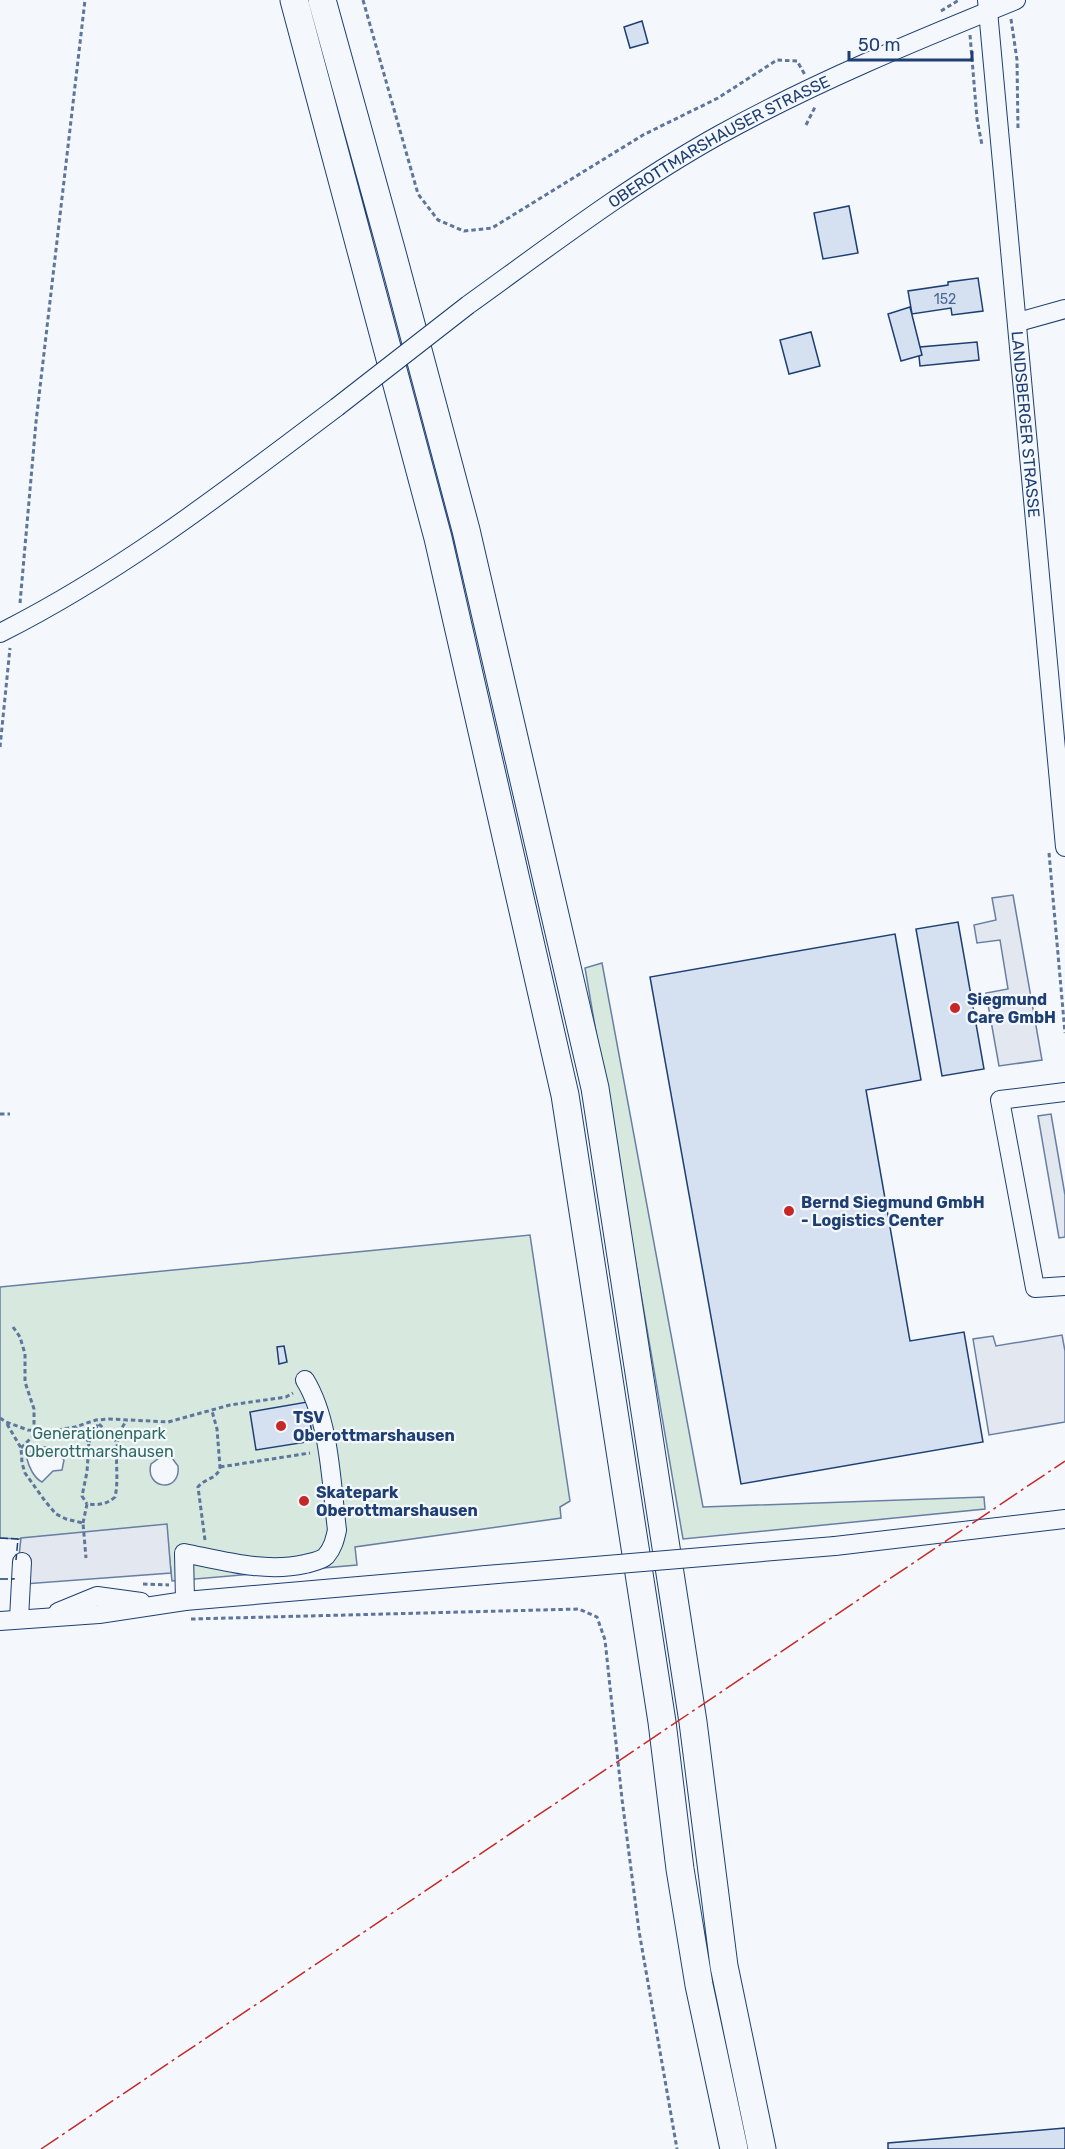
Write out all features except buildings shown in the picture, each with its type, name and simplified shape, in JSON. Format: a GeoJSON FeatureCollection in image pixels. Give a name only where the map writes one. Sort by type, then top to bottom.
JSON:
{"type":"FeatureCollection","features":[{"type":"Feature","properties":{"kind":"highway"},"geometry":{"type":"LineString","coordinates":[[294,0],[438,538],[565,1095],[662,1722],[680,1869],[695,1962],[734,2149]]}},
{"type":"Feature","properties":{"kind":"highway"},"geometry":{"type":"LineString","coordinates":[[322,0],[392,249],[466,530],[595,1088],[693,1722],[724,1966],[762,2149]]}},
{"type":"Feature","properties":{"kind":"street","name":"OBEROTTMARSHAUSER STRASSE"},"geometry":{"type":"LineString","coordinates":[[7,629],[94,581],[184,522],[338,407],[468,305],[614,201],[718,136],[811,87],[930,35],[988,6],[1016,0]]}},
{"type":"Feature","properties":{"kind":"street","name":"LANDSBERGER STRASSE"},"geometry":{"type":"LineString","coordinates":[[988,6],[1065,847]]}},
{"type":"Feature","properties":{"kind":"street"},"geometry":{"type":"LineString","coordinates":[[1018,322],[1065,309]]}},
{"type":"Feature","properties":{"kind":"street"},"geometry":{"type":"LineString","coordinates":[[1065,1092],[1000,1100],[1035,1288],[1065,1286]]}},
{"type":"Feature","properties":{"kind":"street"},"geometry":{"type":"LineString","coordinates":[[185,1601],[178,1553],[268,1568],[295,1566],[325,1557],[334,1545],[337,1530],[322,1419],[314,1395],[305,1380]]}},
{"type":"Feature","properties":{"kind":"street"},"geometry":{"type":"LineString","coordinates":[[0,1621],[99,1614],[185,1601],[835,1546],[1065,1519]]}},
{"type":"Feature","properties":{"kind":"street"},"geometry":{"type":"LineString","coordinates":[[19,1619],[22,1562]]}},
{"type":"Feature","properties":{"kind":"path"},"geometry":{"type":"LineString","coordinates":[[20,605],[36,422],[85,0]]}},
{"type":"Feature","properties":{"kind":"path"},"geometry":{"type":"LineString","coordinates":[[363,0],[418,194],[438,220],[464,231],[492,228],[643,135],[718,98],[777,60],[797,61],[818,101],[807,125]]}},
{"type":"Feature","properties":{"kind":"path"},"geometry":{"type":"LineString","coordinates":[[0,747],[9,651],[7,629]]}},
{"type":"Feature","properties":{"kind":"path"},"geometry":{"type":"LineString","coordinates":[[1060,984],[1065,983]]}},
{"type":"Feature","properties":{"kind":"path"},"geometry":{"type":"LineString","coordinates":[[0,1113],[10,1114]]}},
{"type":"Feature","properties":{"kind":"path"},"geometry":{"type":"LineString","coordinates":[[13,1327],[21,1337],[25,1354],[25,1382],[34,1409],[37,1430],[21,1448]]}},
{"type":"Feature","properties":{"kind":"path"},"geometry":{"type":"LineString","coordinates":[[0,1418],[6,1422],[37,1430],[52,1431],[99,1422],[127,1420],[168,1422],[230,1406],[286,1397],[295,1392],[305,1380]]}},
{"type":"Feature","properties":{"kind":"path"},"geometry":{"type":"LineString","coordinates":[[207,1557],[198,1487],[220,1471],[217,1429],[212,1411]]}},
{"type":"Feature","properties":{"kind":"path"},"geometry":{"type":"LineString","coordinates":[[87,1504],[103,1504],[115,1497],[116,1441],[127,1420]]}},
{"type":"Feature","properties":{"kind":"path"},"geometry":{"type":"LineString","coordinates":[[6,1422],[21,1448],[25,1473],[45,1501],[56,1514],[83,1523]]}},
{"type":"Feature","properties":{"kind":"path"},"geometry":{"type":"LineString","coordinates":[[99,1422],[116,1441]]}},
{"type":"Feature","properties":{"kind":"path"},"geometry":{"type":"LineString","coordinates":[[86,1558],[83,1523],[87,1504],[82,1496],[87,1472],[88,1442],[99,1422]]}},
{"type":"Feature","properties":{"kind":"path"},"geometry":{"type":"LineString","coordinates":[[75,1427],[88,1442]]}},
{"type":"Feature","properties":{"kind":"path"},"geometry":{"type":"LineString","coordinates":[[220,1467],[327,1450]]}},
{"type":"Feature","properties":{"kind":"path"},"geometry":{"type":"LineString","coordinates":[[204,1620],[579,1609],[597,1617],[605,1640],[639,1930],[677,2149]]}},
{"type":"Feature","properties":{"kind":"green space"},"geometry":{"type":"Polygon","coordinates":[[[602,963],[703,1507],[984,1497],[985,1509],[683,1539],[585,968],[602,963]]]}},
{"type":"Feature","properties":{"kind":"green space","name":"Generationenpark Oberottmarshausen"},"geometry":{"type":"Polygon","coordinates":[[[530,1235],[570,1501],[560,1507],[561,1518],[355,1547],[357,1565],[172,1581],[166,1525],[18,1539],[0,1538],[0,1287],[530,1235]],[[51,1447],[32,1449],[27,1459],[32,1472],[42,1482],[53,1471],[62,1470],[64,1460],[51,1447]],[[162,1456],[151,1464],[150,1472],[157,1483],[163,1485],[174,1481],[178,1466],[172,1458],[162,1456]]]}},
{"type":"Feature","properties":{"kind":"shaded area"},"geometry":{"type":"Polygon","coordinates":[[[1013,895],[1042,1060],[999,1066],[986,993],[1008,989],[1000,940],[977,943],[974,925],[996,920],[992,898],[1013,895]]]}},
{"type":"Feature","properties":{"kind":"shaded area"},"geometry":{"type":"Polygon","coordinates":[[[1051,1114],[1065,1195],[1065,1237],[1059,1238],[1038,1116],[1051,1114]]]}},
{"type":"Feature","properties":{"kind":"shaded area"},"geometry":{"type":"Polygon","coordinates":[[[1062,1335],[1065,1351],[1065,1422],[989,1435],[973,1339],[993,1336],[996,1346],[1062,1335]]]}},
{"type":"Feature","properties":{"kind":"shaded area"},"geometry":{"type":"Polygon","coordinates":[[[167,1524],[171,1573],[24,1584],[19,1556],[21,1538],[167,1524]]]}},
{"type":"Feature","properties":{"kind":"fence"},"geometry":{"type":"LineString","coordinates":[[0,1538],[18,1539],[16,1560]]}},
{"type":"Feature","properties":{"kind":"fence"},"geometry":{"type":"LineString","coordinates":[[0,1579],[14,1578]]}},
{"type":"Feature","properties":{"kind":"power"},"geometry":{"type":"LineString","coordinates":[[41,2149],[1065,1461]]}},
{"type":"Feature","properties":{"kind":"place","name":"Siegmund Care GmbH"},"geometry":{"type":"Point","coordinates":[955,1008]}},
{"type":"Feature","properties":{"kind":"place","name":"Bernd Siegmund GmbH - Logistics Center"},"geometry":{"type":"Point","coordinates":[789,1211]}},
{"type":"Feature","properties":{"kind":"place","name":"TSV Oberottmarshausen"},"geometry":{"type":"Point","coordinates":[281,1426]}},
{"type":"Feature","properties":{"kind":"place","name":"Skatepark Oberottmarshausen"},"geometry":{"type":"Point","coordinates":[304,1501]}}]}
